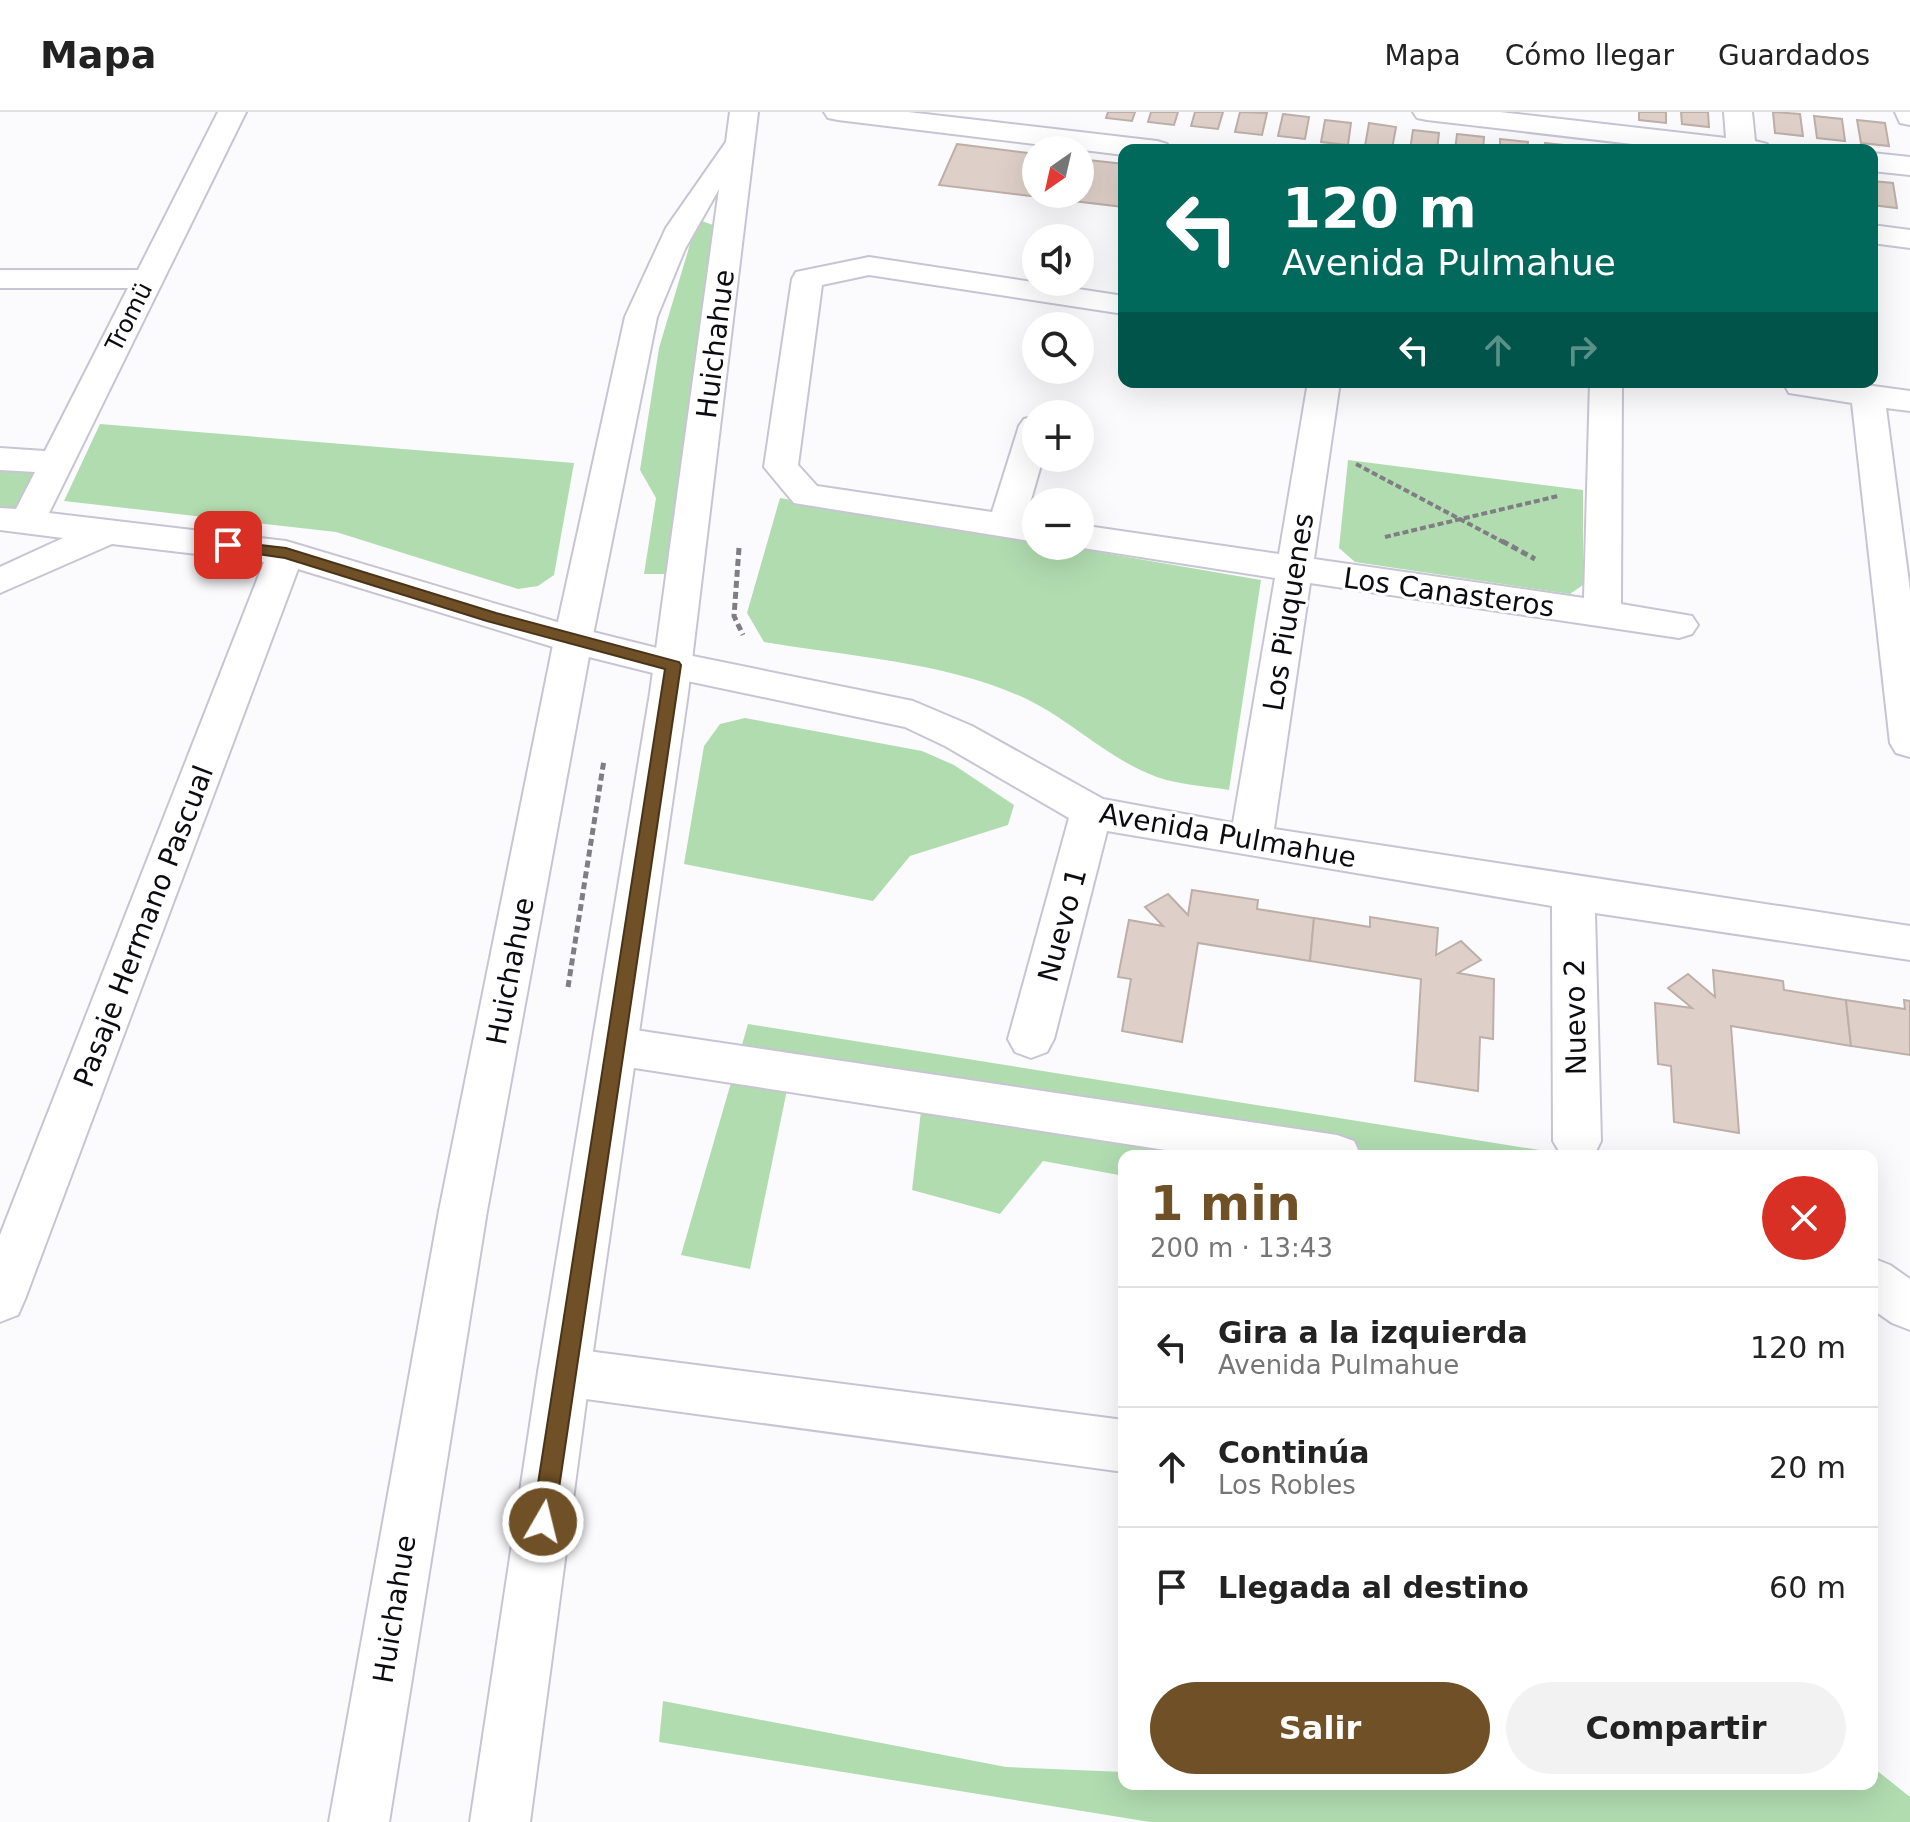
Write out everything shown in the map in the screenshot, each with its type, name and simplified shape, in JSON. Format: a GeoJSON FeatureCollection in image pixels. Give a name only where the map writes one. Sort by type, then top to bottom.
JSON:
{"type":"FeatureCollection","features":[{"type":"Feature","properties":{"kind":"street","name":"Tromü"},"geometry":{"type":"LineString","coordinates":[[14,520],[56,463],[232,112]]}},
{"type":"Feature","properties":{"kind":"street","name":"Huichahue"},"geometry":{"type":"LineString","coordinates":[[500,1822],[564,1372],[673,665],[723,286],[737,147],[744,112]]}},
{"type":"Feature","properties":{"kind":"street"},"geometry":{"type":"LineString","coordinates":[[838,112],[1118,145]]}},
{"type":"Feature","properties":{"kind":"street"},"geometry":{"type":"LineString","coordinates":[[1427,112],[1554,119],[1716,144]]}},
{"type":"Feature","properties":{"kind":"street"},"geometry":{"type":"LineString","coordinates":[[1738,112],[1748,144]]}},
{"type":"Feature","properties":{"kind":"street","name":"Huichahue"},"geometry":{"type":"LineString","coordinates":[[359,1822],[463,1211],[573,640],[641,317],[657,271],[678,229],[737,147]]}},
{"type":"Feature","properties":{"kind":"street"},"geometry":{"type":"LineString","coordinates":[[1878,163],[1910,166]]}},
{"type":"Feature","properties":{"kind":"street"},"geometry":{"type":"LineString","coordinates":[[1878,235],[1910,239]]}},
{"type":"Feature","properties":{"kind":"street"},"geometry":{"type":"LineString","coordinates":[[1030,472],[1021,528],[806,495],[781,467],[807,279],[869,266],[1118,304]]}},
{"type":"Feature","properties":{"kind":"street"},"geometry":{"type":"LineString","coordinates":[[0,279],[148,279]]}},
{"type":"Feature","properties":{"kind":"street","name":"Los Piuquenes"},"geometry":{"type":"LineString","coordinates":[[1251,841],[1323,388]]}},
{"type":"Feature","properties":{"kind":"street"},"geometry":{"type":"LineString","coordinates":[[1602,605],[1606,388]]}},
{"type":"Feature","properties":{"kind":"street"},"geometry":{"type":"LineString","coordinates":[[1816,388],[1910,401]]}},
{"type":"Feature","properties":{"kind":"street"},"geometry":{"type":"LineString","coordinates":[[1868,395],[1905,654],[1910,743]]}},
{"type":"Feature","properties":{"kind":"street"},"geometry":{"type":"LineString","coordinates":[[0,459],[56,463]]}},
{"type":"Feature","properties":{"kind":"street","name":"Avenida Pulmahue"},"geometry":{"type":"LineString","coordinates":[[14,520],[286,553],[573,640],[673,665],[913,715],[946,727],[1092,811],[1131,822],[1910,943]]}},
{"type":"Feature","properties":{"kind":"street"},"geometry":{"type":"LineString","coordinates":[[0,581],[110,531]]}},
{"type":"Feature","properties":{"kind":"street","name":"Los Canasteros"},"geometry":{"type":"LineString","coordinates":[[1094,539],[1296,569],[1602,605],[1679,625]]}},
{"type":"Feature","properties":{"kind":"street","name":"Pasaje Hermano Pascual"},"geometry":{"type":"LineString","coordinates":[[0,1299],[286,553]]}},
{"type":"Feature","properties":{"kind":"street","name":"Nuevo 1"},"geometry":{"type":"LineString","coordinates":[[1031,1039],[1092,811]]}},
{"type":"Feature","properties":{"kind":"street","name":"Nuevo 2"},"geometry":{"type":"LineString","coordinates":[[1573,893],[1577,1141]]}},
{"type":"Feature","properties":{"kind":"street"},"geometry":{"type":"LineString","coordinates":[[615,1046],[1298,1150]]}},
{"type":"Feature","properties":{"kind":"street"},"geometry":{"type":"LineString","coordinates":[[1878,1285],[1910,1307]]}},
{"type":"Feature","properties":{"kind":"street"},"geometry":{"type":"LineString","coordinates":[[564,1372],[1118,1445]]}},
{"type":"Feature","properties":{"kind":"path"},"geometry":{"type":"LineString","coordinates":[[1315,443],[1461,519],[1602,605]]}},
{"type":"Feature","properties":{"kind":"path"},"geometry":{"type":"LineString","coordinates":[[1385,537],[1583,490],[1604,480]]}},
{"type":"Feature","properties":{"kind":"green space"},"geometry":{"type":"Polygon","coordinates":[[[702,221],[713,225],[665,574],[644,574],[656,498],[640,470],[659,348],[696,224],[702,221]]]}},
{"type":"Feature","properties":{"kind":"green space"},"geometry":{"type":"Polygon","coordinates":[[[100,424],[574,463],[554,575],[538,586],[518,589],[336,532],[64,501],[100,424]]]}},
{"type":"Feature","properties":{"kind":"green space"},"geometry":{"type":"Polygon","coordinates":[[[1348,460],[1583,490],[1583,585],[1570,594],[1355,562],[1339,548],[1348,460]]]}},
{"type":"Feature","properties":{"kind":"green space"},"geometry":{"type":"Polygon","coordinates":[[[0,468],[39,470],[19,512],[0,509],[0,468]]]}},
{"type":"Feature","properties":{"kind":"green space"},"geometry":{"type":"Polygon","coordinates":[[[780,498],[1022,539],[1022,560],[1094,560],[1094,551],[1261,580],[1229,790],[1157,777],[1121,760],[1038,705],[990,684],[927,668],[764,642],[747,613],[780,498]]]}},
{"type":"Feature","properties":{"kind":"green space"},"geometry":{"type":"Polygon","coordinates":[[[745,718],[922,751],[954,765],[1014,805],[1008,825],[910,856],[873,901],[684,864],[704,746],[720,724],[745,718]]]}},
{"type":"Feature","properties":{"kind":"green space"},"geometry":{"type":"Polygon","coordinates":[[[748,1024],[1539,1150],[1118,1150],[1118,1175],[1043,1161],[1000,1214],[912,1190],[923,1093],[787,1090],[750,1269],[681,1255],[748,1024]]]}},
{"type":"Feature","properties":{"kind":"green space"},"geometry":{"type":"Polygon","coordinates":[[[663,1701],[1006,1767],[1118,1772],[1118,1790],[1878,1790],[1878,1771],[1910,1797],[1910,1822],[1150,1822],[659,1742],[663,1701]]]}},
{"type":"Feature","properties":{"kind":"building"},"geometry":{"type":"Polygon","coordinates":[[[1108,112],[1135,112],[1132,121],[1106,118],[1108,112]]]}},
{"type":"Feature","properties":{"kind":"building"},"geometry":{"type":"Polygon","coordinates":[[[1151,112],[1178,112],[1174,125],[1148,122],[1151,112]]]}},
{"type":"Feature","properties":{"kind":"building"},"geometry":{"type":"Polygon","coordinates":[[[1195,112],[1223,112],[1218,129],[1191,126],[1195,112]]]}},
{"type":"Feature","properties":{"kind":"building"},"geometry":{"type":"Polygon","coordinates":[[[1240,112],[1267,113],[1262,135],[1235,132],[1240,112]]]}},
{"type":"Feature","properties":{"kind":"building"},"geometry":{"type":"Polygon","coordinates":[[[1639,112],[1666,112],[1666,123],[1639,120],[1639,112]]]}},
{"type":"Feature","properties":{"kind":"building"},"geometry":{"type":"Polygon","coordinates":[[[1681,112],[1708,112],[1709,127],[1682,124],[1681,112]]]}},
{"type":"Feature","properties":{"kind":"building"},"geometry":{"type":"Polygon","coordinates":[[[1773,112],[1800,114],[1803,136],[1775,133],[1773,112]]]}},
{"type":"Feature","properties":{"kind":"building"},"geometry":{"type":"Polygon","coordinates":[[[1283,114],[1309,117],[1305,139],[1278,136],[1283,114]]]}},
{"type":"Feature","properties":{"kind":"building"},"geometry":{"type":"Polygon","coordinates":[[[1814,116],[1842,119],[1845,141],[1817,138],[1814,116]]]}},
{"type":"Feature","properties":{"kind":"building"},"geometry":{"type":"Polygon","coordinates":[[[1325,120],[1351,123],[1348,144],[1321,142],[1325,120]]]}},
{"type":"Feature","properties":{"kind":"building"},"geometry":{"type":"Polygon","coordinates":[[[1857,120],[1885,123],[1889,146],[1861,143],[1857,120]]]}},
{"type":"Feature","properties":{"kind":"building"},"geometry":{"type":"Polygon","coordinates":[[[1369,123],[1396,127],[1393,144],[1365,144],[1369,123]]]}},
{"type":"Feature","properties":{"kind":"building"},"geometry":{"type":"Polygon","coordinates":[[[1413,130],[1439,133],[1438,144],[1411,144],[1413,130]]]}},
{"type":"Feature","properties":{"kind":"building"},"geometry":{"type":"Polygon","coordinates":[[[1457,134],[1484,137],[1483,144],[1456,144],[1457,134]]]}},
{"type":"Feature","properties":{"kind":"building"},"geometry":{"type":"Polygon","coordinates":[[[1500,139],[1528,142],[1528,144],[1500,144],[1500,139]]]}},
{"type":"Feature","properties":{"kind":"building"},"geometry":{"type":"Polygon","coordinates":[[[957,144],[1022,152],[1022,195],[939,185],[957,144]]]}},
{"type":"Feature","properties":{"kind":"building"},"geometry":{"type":"Polygon","coordinates":[[[1094,161],[1118,163],[1118,206],[1094,203],[1094,161]]]}},
{"type":"Feature","properties":{"kind":"building"},"geometry":{"type":"Polygon","coordinates":[[[1878,182],[1893,183],[1897,208],[1878,206],[1878,182]]]}},
{"type":"Feature","properties":{"kind":"building"},"geometry":{"type":"Polygon","coordinates":[[[1192,890],[1258,900],[1257,909],[1314,918],[1310,961],[1198,943],[1182,1042],[1122,1031],[1131,979],[1118,977],[1129,920],[1163,926],[1145,907],[1168,894],[1188,915],[1192,890]]]}},
{"type":"Feature","properties":{"kind":"building"},"geometry":{"type":"Polygon","coordinates":[[[1370,917],[1438,928],[1436,955],[1461,941],[1481,960],[1458,973],[1494,979],[1493,1039],[1480,1037],[1478,1091],[1415,1081],[1421,979],[1310,961],[1314,918],[1370,927],[1370,917]]]}},
{"type":"Feature","properties":{"kind":"building"},"geometry":{"type":"Polygon","coordinates":[[[1713,970],[1783,981],[1784,990],[1846,1000],[1851,1046],[1731,1026],[1739,1133],[1674,1122],[1671,1066],[1658,1064],[1655,1003],[1692,1008],[1668,988],[1688,974],[1715,997],[1713,970]]]}},
{"type":"Feature","properties":{"kind":"building"},"geometry":{"type":"Polygon","coordinates":[[[1846,1000],[1905,1009],[1904,1000],[1910,1001],[1910,1055],[1851,1046],[1846,1000]]]}},
{"type":"Feature","properties":{"kind":"route"},"geometry":{"type":"LineString","coordinates":[[228,545],[286,553],[492,617],[673,665],[543,1522]]}}]}
